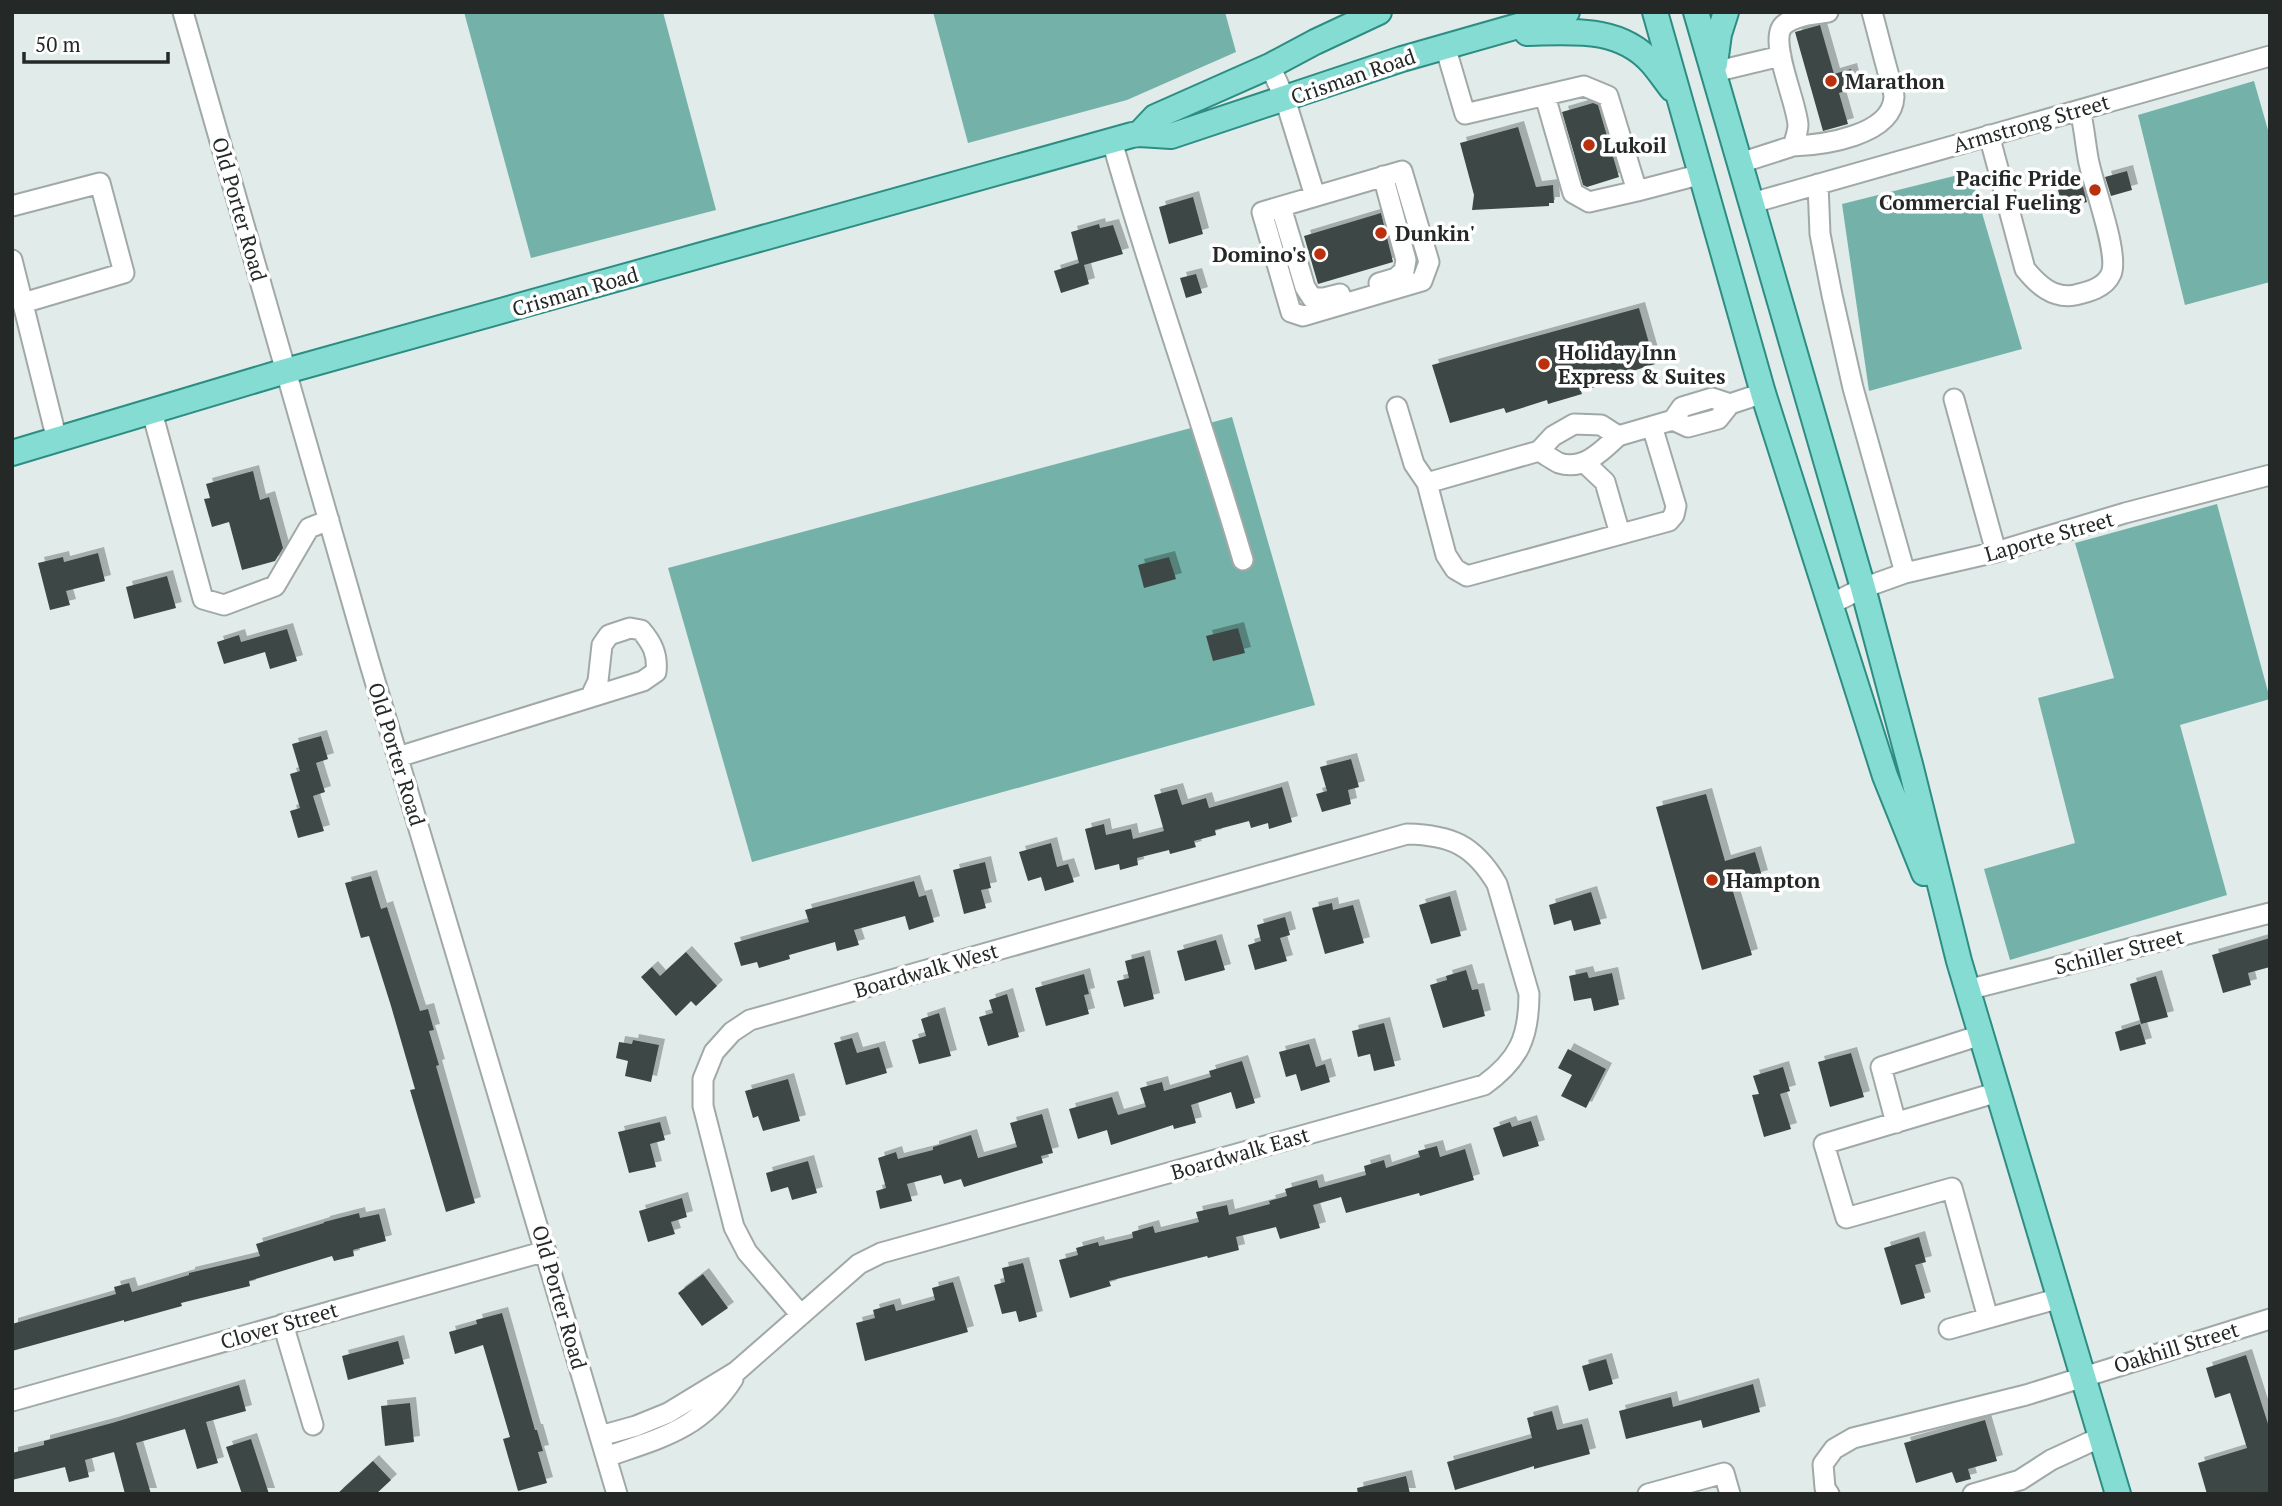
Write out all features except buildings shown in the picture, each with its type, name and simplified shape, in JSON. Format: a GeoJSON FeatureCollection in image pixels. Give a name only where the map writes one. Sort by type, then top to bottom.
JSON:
{"type":"FeatureCollection","features":[{"type":"Feature","properties":{"kind":"main road","name":"Crisman Road"},"geometry":{"type":"LineString","coordinates":[[1139,134],[1155,117],[1270,66],[1315,41],[1379,12]]}},
{"type":"Feature","properties":{"kind":"main road","name":"Crisman Road"},"geometry":{"type":"LineString","coordinates":[[12,453],[286,371],[1112,141],[1139,134],[1171,136],[1445,46],[1567,12]]}},
{"type":"Feature","properties":{"kind":"main road"},"geometry":{"type":"LineString","coordinates":[[1655,12],[1763,393],[1885,776],[1959,961]]}},
{"type":"Feature","properties":{"kind":"main road"},"geometry":{"type":"LineString","coordinates":[[1696,12],[1863,588],[1980,1035],[2118,1494]]}},
{"type":"Feature","properties":{"kind":"main road"},"geometry":{"type":"LineString","coordinates":[[1714,72],[1718,34],[1726,12]]}},
{"type":"Feature","properties":{"kind":"main road"},"geometry":{"type":"LineString","coordinates":[[1495,33],[1594,32],[1623,41],[1651,61],[1681,102]]}},
{"type":"Feature","properties":{"kind":"street","name":"Old Porter Road"},"geometry":{"type":"LineString","coordinates":[[183,12],[398,757],[617,1494]]}},
{"type":"Feature","properties":{"kind":"street"},"geometry":{"type":"LineString","coordinates":[[1793,146],[1798,125],[1781,55],[1782,27],[1806,14],[1828,12]]}},
{"type":"Feature","properties":{"kind":"street"},"geometry":{"type":"LineString","coordinates":[[1740,163],[1793,146],[1831,142],[1867,131],[1891,110],[1894,96],[1872,12]]}},
{"type":"Feature","properties":{"kind":"street"},"geometry":{"type":"LineString","coordinates":[[1445,46],[1465,114],[1584,86],[1608,96],[1637,191]]}},
{"type":"Feature","properties":{"kind":"street"},"geometry":{"type":"LineString","coordinates":[[1714,72],[1781,55]]}},
{"type":"Feature","properties":{"kind":"street","name":"Armstrong Street"},"geometry":{"type":"LineString","coordinates":[[1752,203],[2270,55]]}},
{"type":"Feature","properties":{"kind":"street"},"geometry":{"type":"LineString","coordinates":[[1270,66],[1285,99],[1315,196]]}},
{"type":"Feature","properties":{"kind":"street"},"geometry":{"type":"LineString","coordinates":[[1545,96],[1573,193],[1589,202],[1702,174]]}},
{"type":"Feature","properties":{"kind":"street"},"geometry":{"type":"LineString","coordinates":[[1989,135],[2025,268],[2035,281],[2049,292],[2067,296],[2086,292],[2104,284],[2112,272],[2112,252],[2088,157],[2080,110]]}},
{"type":"Feature","properties":{"kind":"street"},"geometry":{"type":"LineString","coordinates":[[1112,141],[1147,263],[1243,560]]}},
{"type":"Feature","properties":{"kind":"street"},"geometry":{"type":"LineString","coordinates":[[1402,171],[1429,262],[1422,281],[1303,316],[1291,312],[1262,212],[1315,196],[1402,171]]}},
{"type":"Feature","properties":{"kind":"street"},"geometry":{"type":"LineString","coordinates":[[1281,207],[1305,287],[1312,298],[1324,298],[1396,278],[1404,271],[1406,260],[1383,176]]}},
{"type":"Feature","properties":{"kind":"street"},"geometry":{"type":"LineString","coordinates":[[12,206],[100,183],[124,274],[23,303]]}},
{"type":"Feature","properties":{"kind":"street"},"geometry":{"type":"LineString","coordinates":[[1818,184],[1820,234],[1832,295],[1853,388],[1905,572]]}},
{"type":"Feature","properties":{"kind":"street"},"geometry":{"type":"LineString","coordinates":[[12,260],[57,440]]}},
{"type":"Feature","properties":{"kind":"street"},"geometry":{"type":"LineString","coordinates":[[1539,452],[1561,463],[1585,463],[1618,436],[1673,420],[1682,407],[1712,398],[1730,404],[1763,393]]}},
{"type":"Feature","properties":{"kind":"street"},"geometry":{"type":"LineString","coordinates":[[1954,399],[1996,552]]}},
{"type":"Feature","properties":{"kind":"street"},"geometry":{"type":"LineString","coordinates":[[1397,407],[1414,464],[1427,483],[1446,555],[1455,569],[1467,576],[1669,521],[1676,506],[1651,426]]}},
{"type":"Feature","properties":{"kind":"street"},"geometry":{"type":"LineString","coordinates":[[152,412],[203,599],[224,604],[275,586],[309,528],[329,520]]}},
{"type":"Feature","properties":{"kind":"street"},"geometry":{"type":"LineString","coordinates":[[1427,483],[1539,452],[1553,436],[1574,424],[1601,425],[1618,436]]}},
{"type":"Feature","properties":{"kind":"street"},"geometry":{"type":"LineString","coordinates":[[1585,463],[1605,482],[1620,534]]}},
{"type":"Feature","properties":{"kind":"street","name":"Laporte Street"},"geometry":{"type":"LineString","coordinates":[[1831,604],[1905,572],[1996,552],[2125,513],[2270,475]]}},
{"type":"Feature","properties":{"kind":"street"},"geometry":{"type":"LineString","coordinates":[[398,757],[591,696]]}},
{"type":"Feature","properties":{"kind":"street","name":"Boardwalk West"},"geometry":{"type":"LineString","coordinates":[[801,1315],[747,1252],[734,1227],[703,1106],[704,1079],[713,1052],[732,1032],[750,1020],[1388,839],[1407,834],[1432,835]]}},
{"type":"Feature","properties":{"kind":"street","name":"Boardwalk East"},"geometry":{"type":"LineString","coordinates":[[600,1436],[668,1413],[737,1371],[859,1264],[881,1253],[1484,1085],[1504,1070],[1516,1052],[1526,1030],[1529,994],[1497,884],[1488,869],[1472,851],[1454,841],[1432,835]]}},
{"type":"Feature","properties":{"kind":"street","name":"Schiller Street"},"geometry":{"type":"LineString","coordinates":[[1968,990],[2270,913]]}},
{"type":"Feature","properties":{"kind":"street"},"geometry":{"type":"LineString","coordinates":[[1896,1123],[1881,1067],[1980,1035]]}},
{"type":"Feature","properties":{"kind":"street"},"geometry":{"type":"LineString","coordinates":[[1987,1318],[1952,1188],[1846,1218],[1824,1144],[1998,1092]]}},
{"type":"Feature","properties":{"kind":"street","name":"Clover Street"},"geometry":{"type":"LineString","coordinates":[[12,1401],[546,1251]]}},
{"type":"Feature","properties":{"kind":"street"},"geometry":{"type":"LineString","coordinates":[[1949,1329],[2060,1298]]}},
{"type":"Feature","properties":{"kind":"street","name":"Oakhill Street"},"geometry":{"type":"LineString","coordinates":[[1829,1494],[1825,1488],[1823,1464],[1834,1449],[1853,1438],[2026,1395],[2270,1319]]}},
{"type":"Feature","properties":{"kind":"street"},"geometry":{"type":"LineString","coordinates":[[283,1324],[313,1425]]}},
{"type":"Feature","properties":{"kind":"street","name":"Boardwalk East"},"geometry":{"type":"LineString","coordinates":[[607,1457],[671,1435],[699,1418],[723,1394],[737,1371]]}},
{"type":"Feature","properties":{"kind":"street"},"geometry":{"type":"LineString","coordinates":[[1973,1494],[2020,1480],[2051,1460],[2101,1437]]}},
{"type":"Feature","properties":{"kind":"street"},"geometry":{"type":"LineString","coordinates":[[1648,1494],[1724,1473],[1730,1494]]}},
{"type":"Feature","properties":{"kind":"green space"},"geometry":{"type":"Polygon","coordinates":[[[464,12],[663,12],[716,210],[531,258],[464,12]]]}},
{"type":"Feature","properties":{"kind":"green space"},"geometry":{"type":"Polygon","coordinates":[[[933,12],[1225,12],[1236,52],[1127,100],[968,143],[933,12]]]}},
{"type":"Feature","properties":{"kind":"green space"},"geometry":{"type":"Polygon","coordinates":[[[2254,81],[2270,137],[2270,282],[2185,305],[2138,115],[2254,81]]]}},
{"type":"Feature","properties":{"kind":"green space"},"geometry":{"type":"Polygon","coordinates":[[[1970,172],[2022,349],[1869,391],[1842,204],[1970,172]]]}},
{"type":"Feature","properties":{"kind":"green space"},"geometry":{"type":"Polygon","coordinates":[[[1232,417],[1315,705],[752,862],[668,568],[1232,417]]]}},
{"type":"Feature","properties":{"kind":"green space"},"geometry":{"type":"Polygon","coordinates":[[[2217,504],[2270,699],[2180,725],[2227,895],[2010,960],[1984,869],[2075,843],[2038,698],[2114,678],[2075,543],[2217,504]]]}},
{"type":"Feature","properties":{"kind":"place","name":"Marathon"},"geometry":{"type":"Point","coordinates":[1831,81]}},
{"type":"Feature","properties":{"kind":"place","name":"Lukoil"},"geometry":{"type":"Point","coordinates":[1589,145]}},
{"type":"Feature","properties":{"kind":"place","name":"Pacific Pride Commercial Fueling"},"geometry":{"type":"Point","coordinates":[2095,190]}},
{"type":"Feature","properties":{"kind":"place","name":"Dunkin'"},"geometry":{"type":"Point","coordinates":[1381,233]}},
{"type":"Feature","properties":{"kind":"place","name":"Domino's"},"geometry":{"type":"Point","coordinates":[1320,254]}},
{"type":"Feature","properties":{"kind":"place","name":"Holiday Inn Express & Suites"},"geometry":{"type":"Point","coordinates":[1544,364]}},
{"type":"Feature","properties":{"kind":"place","name":"Hampton"},"geometry":{"type":"Point","coordinates":[1712,880]}}]}
